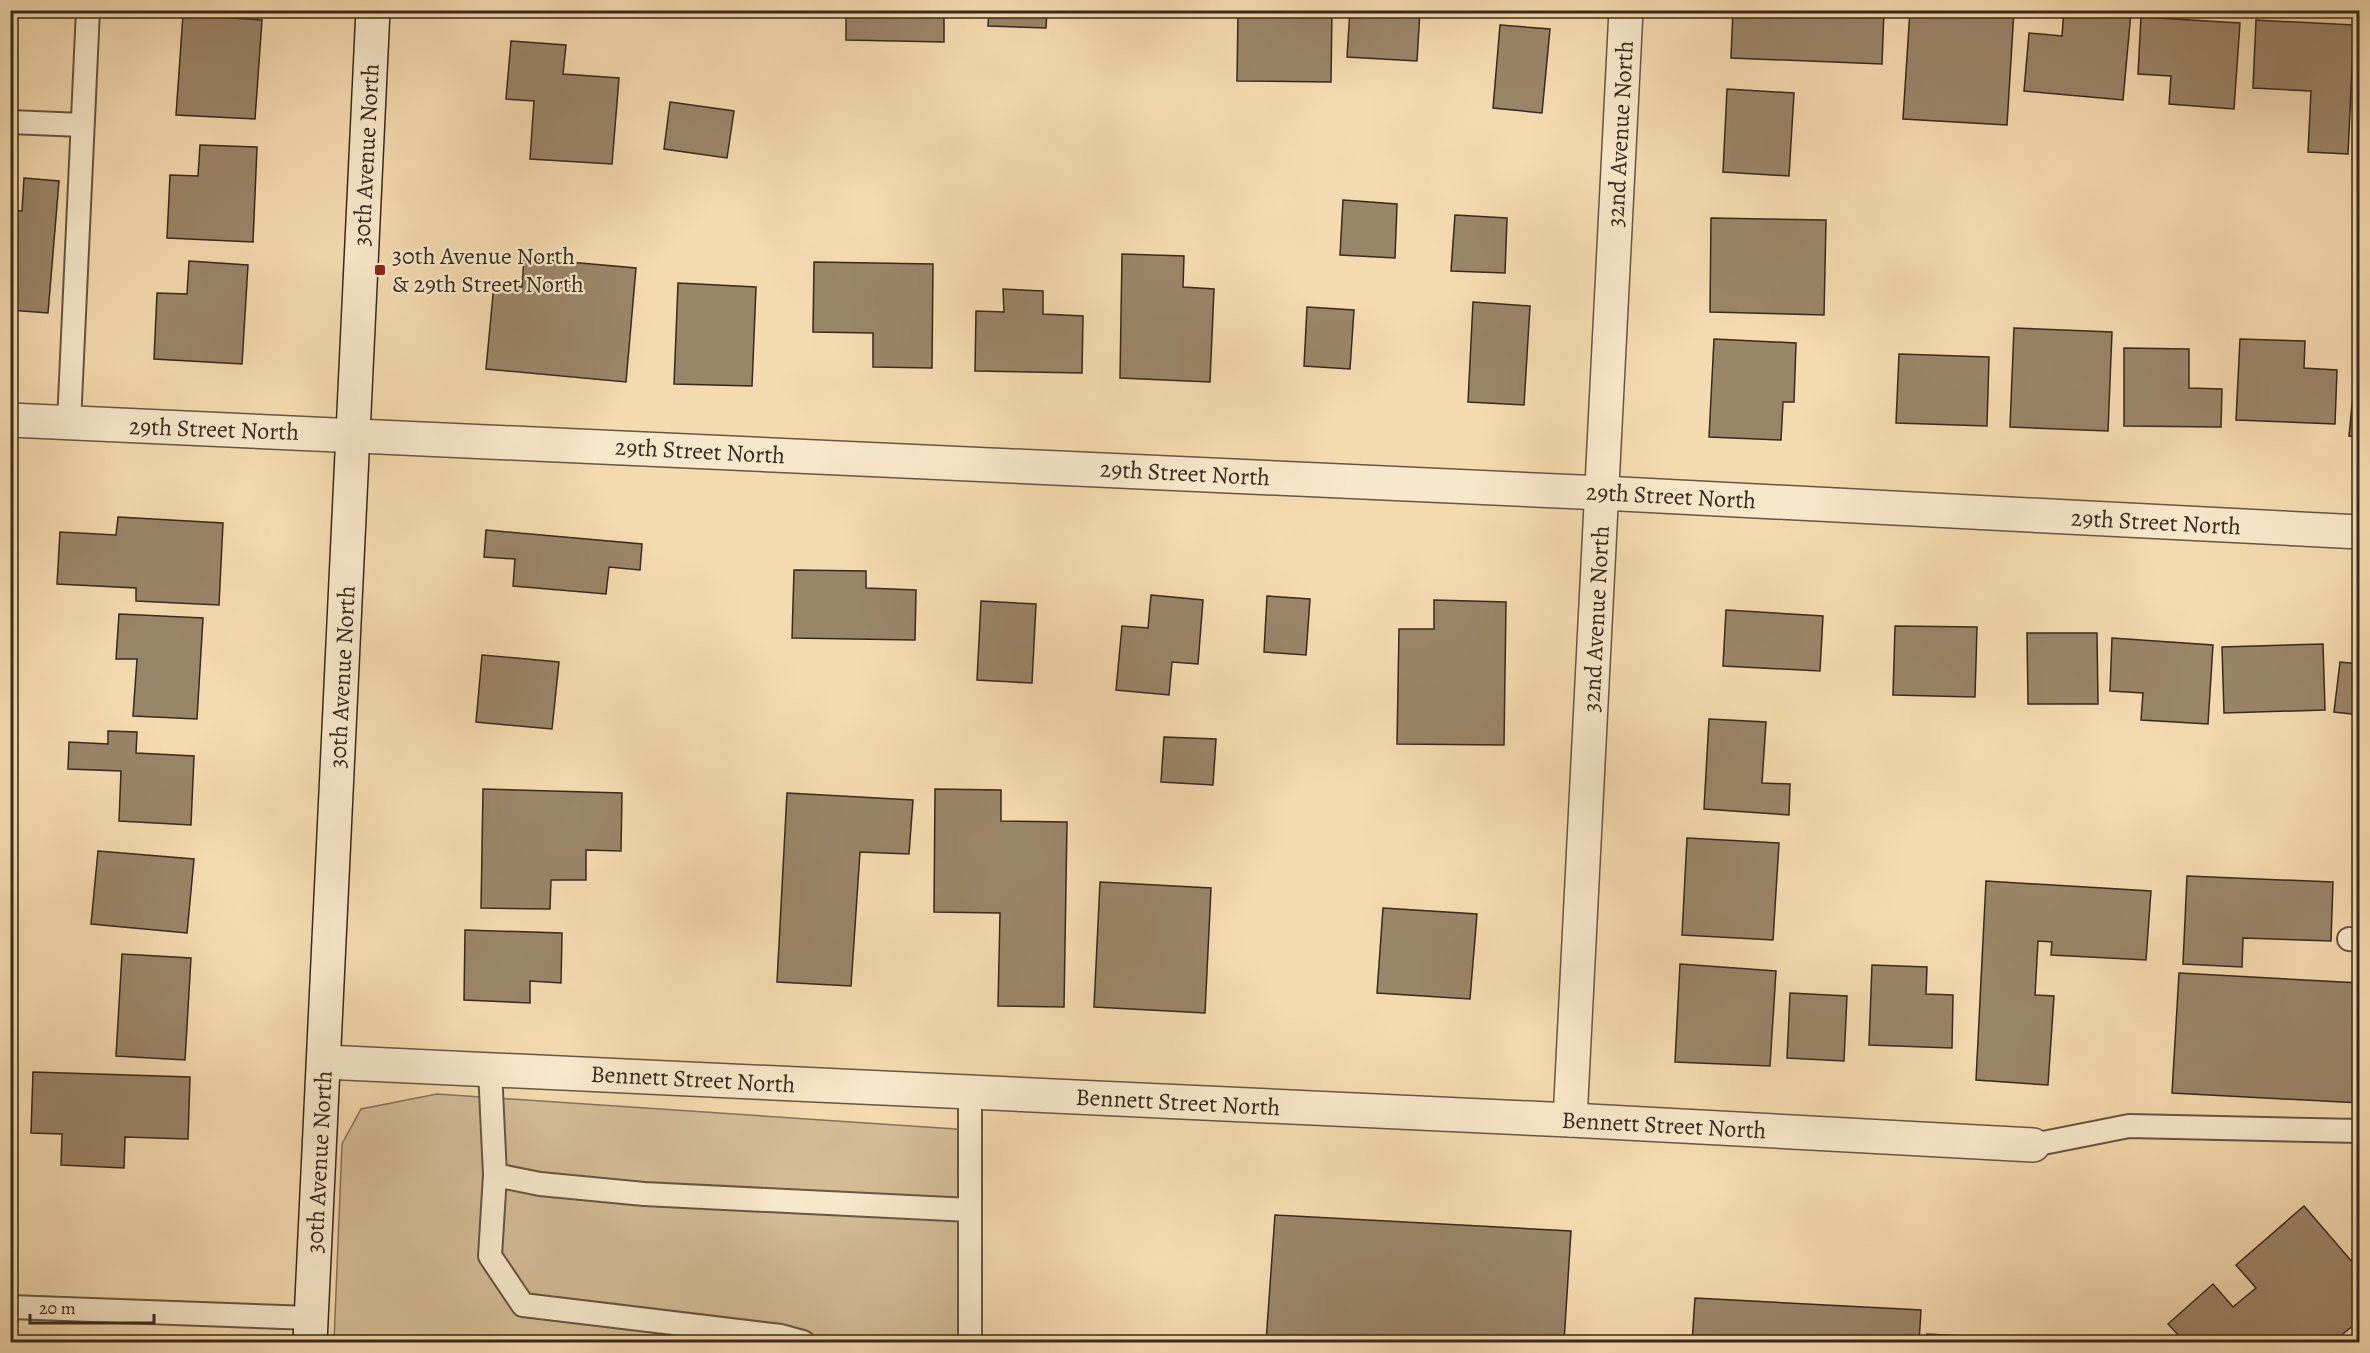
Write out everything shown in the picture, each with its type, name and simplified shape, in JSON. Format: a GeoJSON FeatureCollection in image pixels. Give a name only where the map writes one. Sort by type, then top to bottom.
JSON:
{"type":"FeatureCollection","features":[{"type":"Feature","properties":{"kind":"street","name":"30th Avenue North"},"geometry":{"type":"LineString","coordinates":[[311,1330],[373,10]]}},
{"type":"Feature","properties":{"kind":"street","name":"32nd Avenue North"},"geometry":{"type":"LineString","coordinates":[[1570,1120],[1626,10]]}},
{"type":"Feature","properties":{"kind":"street","name":"29th Street North"},"geometry":{"type":"LineString","coordinates":[[10,420],[1602,493],[2360,532]]}},
{"type":"Feature","properties":{"kind":"street","name":"Bennett Street North"},"geometry":{"type":"LineString","coordinates":[[324,1062],[2033,1144]]}},
{"type":"Feature","properties":{"kind":"lane"},"geometry":{"type":"LineString","coordinates":[[69,423],[88,10]]}},
{"type":"Feature","properties":{"kind":"lane"},"geometry":{"type":"LineString","coordinates":[[10,122],[82,125]]}},
{"type":"Feature","properties":{"kind":"lane"},"geometry":{"type":"LineString","coordinates":[[490,1070],[495,1175],[490,1256],[524,1305],[781,1336],[803,1342]]}},
{"type":"Feature","properties":{"kind":"lane"},"geometry":{"type":"LineString","coordinates":[[970,1092],[970,1342]]}},
{"type":"Feature","properties":{"kind":"lane"},"geometry":{"type":"LineString","coordinates":[[2033,1144],[2130,1126],[2360,1131]]}},
{"type":"Feature","properties":{"kind":"lane"},"geometry":{"type":"LineString","coordinates":[[495,1175],[540,1184],[644,1194],[970,1210]]}},
{"type":"Feature","properties":{"kind":"lane"},"geometry":{"type":"LineString","coordinates":[[10,1307],[311,1330]]}},
{"type":"Feature","properties":{"kind":"shaded area"},"geometry":{"type":"Polygon","coordinates":[[[437,1094],[970,1130],[964,1342],[334,1342],[342,1144],[361,1109],[437,1094]]]}},
{"type":"Feature","properties":{"kind":"building"},"geometry":{"type":"Polygon","coordinates":[[[814,10],[944,10],[944,42],[846,40],[846,13],[813,13],[814,10]]]}},
{"type":"Feature","properties":{"kind":"building"},"geometry":{"type":"Polygon","coordinates":[[[989,10],[1047,10],[1046,28],[988,26],[989,10]]]}},
{"type":"Feature","properties":{"kind":"building"},"geometry":{"type":"Polygon","coordinates":[[[1238,10],[1332,10],[1331,82],[1237,81],[1238,10]]]}},
{"type":"Feature","properties":{"kind":"building"},"geometry":{"type":"Polygon","coordinates":[[[1350,10],[1420,10],[1417,61],[1347,57],[1350,10]]]}},
{"type":"Feature","properties":{"kind":"building"},"geometry":{"type":"Polygon","coordinates":[[[1733,10],[1884,10],[1882,64],[1731,58],[1733,10]]]}},
{"type":"Feature","properties":{"kind":"building"},"geometry":{"type":"Polygon","coordinates":[[[1910,10],[2014,10],[2007,125],[1903,119],[1910,10]]]}},
{"type":"Feature","properties":{"kind":"building"},"geometry":{"type":"Polygon","coordinates":[[[2064,10],[2131,12],[2123,100],[2024,91],[2029,33],[2062,36],[2064,10]]]}},
{"type":"Feature","properties":{"kind":"building"},"geometry":{"type":"Polygon","coordinates":[[[183,15],[262,20],[255,119],[176,115],[183,15]]]}},
{"type":"Feature","properties":{"kind":"building"},"geometry":{"type":"Polygon","coordinates":[[[2141,17],[2240,23],[2234,109],[2169,104],[2171,76],[2138,74],[2141,17]]]}},
{"type":"Feature","properties":{"kind":"building"},"geometry":{"type":"Polygon","coordinates":[[[2256,20],[2354,25],[2348,154],[2308,152],[2311,91],[2253,88],[2256,20]]]}},
{"type":"Feature","properties":{"kind":"building"},"geometry":{"type":"Polygon","coordinates":[[[1500,25],[1550,29],[1542,113],[1493,108],[1500,25]]]}},
{"type":"Feature","properties":{"kind":"building"},"geometry":{"type":"Polygon","coordinates":[[[511,41],[566,45],[563,74],[619,78],[612,164],[530,159],[534,101],[506,99],[511,41]]]}},
{"type":"Feature","properties":{"kind":"building"},"geometry":{"type":"Polygon","coordinates":[[[1727,89],[1794,93],[1789,176],[1723,172],[1727,89]]]}},
{"type":"Feature","properties":{"kind":"building"},"geometry":{"type":"Polygon","coordinates":[[[670,102],[734,111],[727,158],[664,149],[670,102]]]}},
{"type":"Feature","properties":{"kind":"building"},"geometry":{"type":"Polygon","coordinates":[[[200,145],[257,147],[253,242],[167,238],[170,175],[198,176],[200,145]]]}},
{"type":"Feature","properties":{"kind":"building"},"geometry":{"type":"Polygon","coordinates":[[[24,178],[59,181],[48,313],[10,310],[10,210],[22,211],[24,178]]]}},
{"type":"Feature","properties":{"kind":"building"},"geometry":{"type":"Polygon","coordinates":[[[1343,200],[1397,204],[1395,258],[1340,255],[1343,200]]]}},
{"type":"Feature","properties":{"kind":"building"},"geometry":{"type":"Polygon","coordinates":[[[1455,215],[1507,218],[1505,273],[1451,271],[1455,215]]]}},
{"type":"Feature","properties":{"kind":"building"},"geometry":{"type":"Polygon","coordinates":[[[1711,218],[1826,220],[1824,315],[1710,312],[1711,218]]]}},
{"type":"Feature","properties":{"kind":"building"},"geometry":{"type":"Polygon","coordinates":[[[1122,254],[1184,256],[1183,287],[1214,289],[1210,382],[1120,378],[1122,254]]]}},
{"type":"Feature","properties":{"kind":"building"},"geometry":{"type":"Polygon","coordinates":[[[524,258],[636,268],[626,382],[486,369],[494,284],[522,287],[524,258]]]}},
{"type":"Feature","properties":{"kind":"building"},"geometry":{"type":"Polygon","coordinates":[[[189,261],[248,265],[242,364],[154,359],[157,293],[187,294],[189,261]]]}},
{"type":"Feature","properties":{"kind":"building"},"geometry":{"type":"Polygon","coordinates":[[[814,262],[933,264],[932,368],[873,367],[873,333],[813,332],[814,262]]]}},
{"type":"Feature","properties":{"kind":"building"},"geometry":{"type":"Polygon","coordinates":[[[678,283],[756,287],[752,386],[674,384],[678,283]]]}},
{"type":"Feature","properties":{"kind":"building"},"geometry":{"type":"Polygon","coordinates":[[[1003,289],[1043,291],[1043,314],[1083,316],[1082,373],[975,371],[976,311],[1004,312],[1003,289]]]}},
{"type":"Feature","properties":{"kind":"building"},"geometry":{"type":"Polygon","coordinates":[[[1473,302],[1530,306],[1524,405],[1468,402],[1473,302]]]}},
{"type":"Feature","properties":{"kind":"building"},"geometry":{"type":"Polygon","coordinates":[[[1307,307],[1354,310],[1350,369],[1304,366],[1307,307]]]}},
{"type":"Feature","properties":{"kind":"building"},"geometry":{"type":"Polygon","coordinates":[[[2014,328],[2112,332],[2108,431],[2010,427],[2014,328]]]}},
{"type":"Feature","properties":{"kind":"building"},"geometry":{"type":"Polygon","coordinates":[[[1714,339],[1796,343],[1794,402],[1783,402],[1781,440],[1709,437],[1714,339]]]}},
{"type":"Feature","properties":{"kind":"building"},"geometry":{"type":"Polygon","coordinates":[[[2240,339],[2305,341],[2304,368],[2337,370],[2335,424],[2236,420],[2240,339]]]}},
{"type":"Feature","properties":{"kind":"building"},"geometry":{"type":"Polygon","coordinates":[[[2124,348],[2189,349],[2189,388],[2222,389],[2221,427],[2124,426],[2124,348]]]}},
{"type":"Feature","properties":{"kind":"building"},"geometry":{"type":"Polygon","coordinates":[[[1899,354],[1989,357],[1987,426],[1896,423],[1899,354]]]}},
{"type":"Feature","properties":{"kind":"building"},"geometry":{"type":"Polygon","coordinates":[[[2355,374],[2360,375],[2360,437],[2349,436],[2355,374]]]}},
{"type":"Feature","properties":{"kind":"building"},"geometry":{"type":"Polygon","coordinates":[[[118,517],[223,523],[219,605],[136,601],[136,588],[57,584],[60,532],[116,535],[118,517]]]}},
{"type":"Feature","properties":{"kind":"building"},"geometry":{"type":"Polygon","coordinates":[[[486,530],[642,544],[640,570],[609,567],[606,594],[513,586],[515,559],[484,557],[486,530]]]}},
{"type":"Feature","properties":{"kind":"building"},"geometry":{"type":"Polygon","coordinates":[[[794,570],[866,571],[866,588],[916,590],[915,640],[792,638],[794,570]]]}},
{"type":"Feature","properties":{"kind":"building"},"geometry":{"type":"Polygon","coordinates":[[[1151,595],[1203,600],[1198,664],[1172,662],[1169,695],[1116,690],[1122,626],[1148,628],[1151,595]]]}},
{"type":"Feature","properties":{"kind":"building"},"geometry":{"type":"Polygon","coordinates":[[[1267,596],[1310,599],[1306,655],[1264,652],[1267,596]]]}},
{"type":"Feature","properties":{"kind":"building"},"geometry":{"type":"Polygon","coordinates":[[[1434,600],[1506,602],[1504,745],[1397,744],[1399,629],[1434,629],[1434,600]]]}},
{"type":"Feature","properties":{"kind":"building"},"geometry":{"type":"Polygon","coordinates":[[[981,601],[1036,604],[1032,683],[977,680],[981,601]]]}},
{"type":"Feature","properties":{"kind":"building"},"geometry":{"type":"Polygon","coordinates":[[[1726,610],[1823,616],[1820,671],[1723,666],[1726,610]]]}},
{"type":"Feature","properties":{"kind":"building"},"geometry":{"type":"Polygon","coordinates":[[[119,614],[203,618],[197,719],[133,716],[137,659],[116,659],[119,614]]]}},
{"type":"Feature","properties":{"kind":"building"},"geometry":{"type":"Polygon","coordinates":[[[1895,626],[1977,627],[1975,697],[1893,695],[1895,626]]]}},
{"type":"Feature","properties":{"kind":"building"},"geometry":{"type":"Polygon","coordinates":[[[2027,633],[2097,633],[2098,704],[2028,704],[2027,633]]]}},
{"type":"Feature","properties":{"kind":"building"},"geometry":{"type":"Polygon","coordinates":[[[2112,638],[2213,645],[2208,724],[2141,720],[2143,693],[2110,691],[2112,638]]]}},
{"type":"Feature","properties":{"kind":"building"},"geometry":{"type":"Polygon","coordinates":[[[2323,644],[2325,710],[2224,713],[2222,647],[2323,644]]]}},
{"type":"Feature","properties":{"kind":"building"},"geometry":{"type":"Polygon","coordinates":[[[482,655],[559,662],[552,729],[476,722],[482,655]]]}},
{"type":"Feature","properties":{"kind":"building"},"geometry":{"type":"Polygon","coordinates":[[[2340,662],[2360,664],[2360,715],[2334,712],[2340,662]]]}},
{"type":"Feature","properties":{"kind":"building"},"geometry":{"type":"Polygon","coordinates":[[[1709,719],[1766,722],[1762,783],[1790,784],[1789,815],[1704,809],[1709,719]]]}},
{"type":"Feature","properties":{"kind":"building"},"geometry":{"type":"Polygon","coordinates":[[[108,731],[137,732],[136,753],[194,756],[191,825],[119,821],[121,771],[68,769],[69,742],[108,744],[108,731]]]}},
{"type":"Feature","properties":{"kind":"building"},"geometry":{"type":"Polygon","coordinates":[[[1164,737],[1216,739],[1213,785],[1161,782],[1164,737]]]}},
{"type":"Feature","properties":{"kind":"building"},"geometry":{"type":"Polygon","coordinates":[[[483,789],[622,793],[621,851],[586,850],[586,880],[551,880],[550,909],[481,908],[483,789]]]}},
{"type":"Feature","properties":{"kind":"building"},"geometry":{"type":"Polygon","coordinates":[[[935,789],[1001,790],[1001,821],[1067,822],[1064,1007],[998,1006],[1000,913],[934,912],[935,789]]]}},
{"type":"Feature","properties":{"kind":"building"},"geometry":{"type":"Polygon","coordinates":[[[787,793],[913,800],[909,854],[860,852],[851,986],[777,982],[787,793]]]}},
{"type":"Feature","properties":{"kind":"building"},"geometry":{"type":"Polygon","coordinates":[[[1687,838],[1779,843],[1773,940],[1682,935],[1687,838]]]}},
{"type":"Feature","properties":{"kind":"building"},"geometry":{"type":"Polygon","coordinates":[[[98,851],[194,859],[187,933],[91,924],[98,851]]]}},
{"type":"Feature","properties":{"kind":"building"},"geometry":{"type":"Polygon","coordinates":[[[2187,876],[2333,882],[2331,941],[2243,938],[2242,967],[2183,964],[2187,876]]]}},
{"type":"Feature","properties":{"kind":"building"},"geometry":{"type":"Polygon","coordinates":[[[1986,881],[2151,891],[2146,960],[2051,955],[2052,942],[2038,941],[2035,995],[2054,996],[2048,1085],[1976,1080],[1986,881]]]}},
{"type":"Feature","properties":{"kind":"building"},"geometry":{"type":"Polygon","coordinates":[[[1100,882],[1211,888],[1205,1013],[1094,1007],[1100,882]]]}},
{"type":"Feature","properties":{"kind":"building"},"geometry":{"type":"Polygon","coordinates":[[[1383,908],[1477,914],[1470,999],[1377,993],[1383,908]]]}},
{"type":"Feature","properties":{"kind":"building"},"geometry":{"type":"Polygon","coordinates":[[[465,930],[562,933],[561,983],[530,981],[530,1003],[464,1000],[465,930]]]}},
{"type":"Feature","properties":{"kind":"building"},"geometry":{"type":"Polygon","coordinates":[[[122,954],[191,958],[185,1060],[116,1056],[122,954]]]}},
{"type":"Feature","properties":{"kind":"building"},"geometry":{"type":"Polygon","coordinates":[[[1680,964],[1776,971],[1770,1066],[1675,1062],[1680,964]]]}},
{"type":"Feature","properties":{"kind":"building"},"geometry":{"type":"Polygon","coordinates":[[[1872,965],[1927,967],[1926,994],[1953,995],[1952,1048],[1869,1045],[1872,965]]]}},
{"type":"Feature","properties":{"kind":"building"},"geometry":{"type":"Polygon","coordinates":[[[2179,973],[2360,983],[2360,1103],[2172,1093],[2179,973]]]}},
{"type":"Feature","properties":{"kind":"building"},"geometry":{"type":"Polygon","coordinates":[[[1790,993],[1847,996],[1844,1061],[1787,1058],[1790,993]]]}},
{"type":"Feature","properties":{"kind":"building"},"geometry":{"type":"Polygon","coordinates":[[[33,1072],[190,1077],[188,1139],[125,1137],[124,1168],[61,1165],[62,1134],[31,1133],[33,1072]]]}},
{"type":"Feature","properties":{"kind":"building"},"geometry":{"type":"Polygon","coordinates":[[[2304,1206],[2360,1271],[2360,1320],[2333,1342],[2185,1342],[2168,1324],[2213,1284],[2233,1307],[2256,1288],[2236,1265],[2304,1206]]]}},
{"type":"Feature","properties":{"kind":"building"},"geometry":{"type":"Polygon","coordinates":[[[1275,1215],[1571,1231],[1564,1342],[1266,1342],[1275,1215]]]}},
{"type":"Feature","properties":{"kind":"building"},"geometry":{"type":"Polygon","coordinates":[[[1695,1298],[1921,1310],[1919,1342],[1692,1342],[1695,1298]]]}},
{"type":"Feature","properties":{"kind":"building"},"geometry":{"type":"Polygon","coordinates":[[[1927,1334],[2076,1342],[1927,1342],[1927,1334]]]}},
{"type":"Feature","properties":{"kind":"place","name":"30th Avenue North & 29th Street North"},"geometry":{"type":"Point","coordinates":[380,270]}}]}
